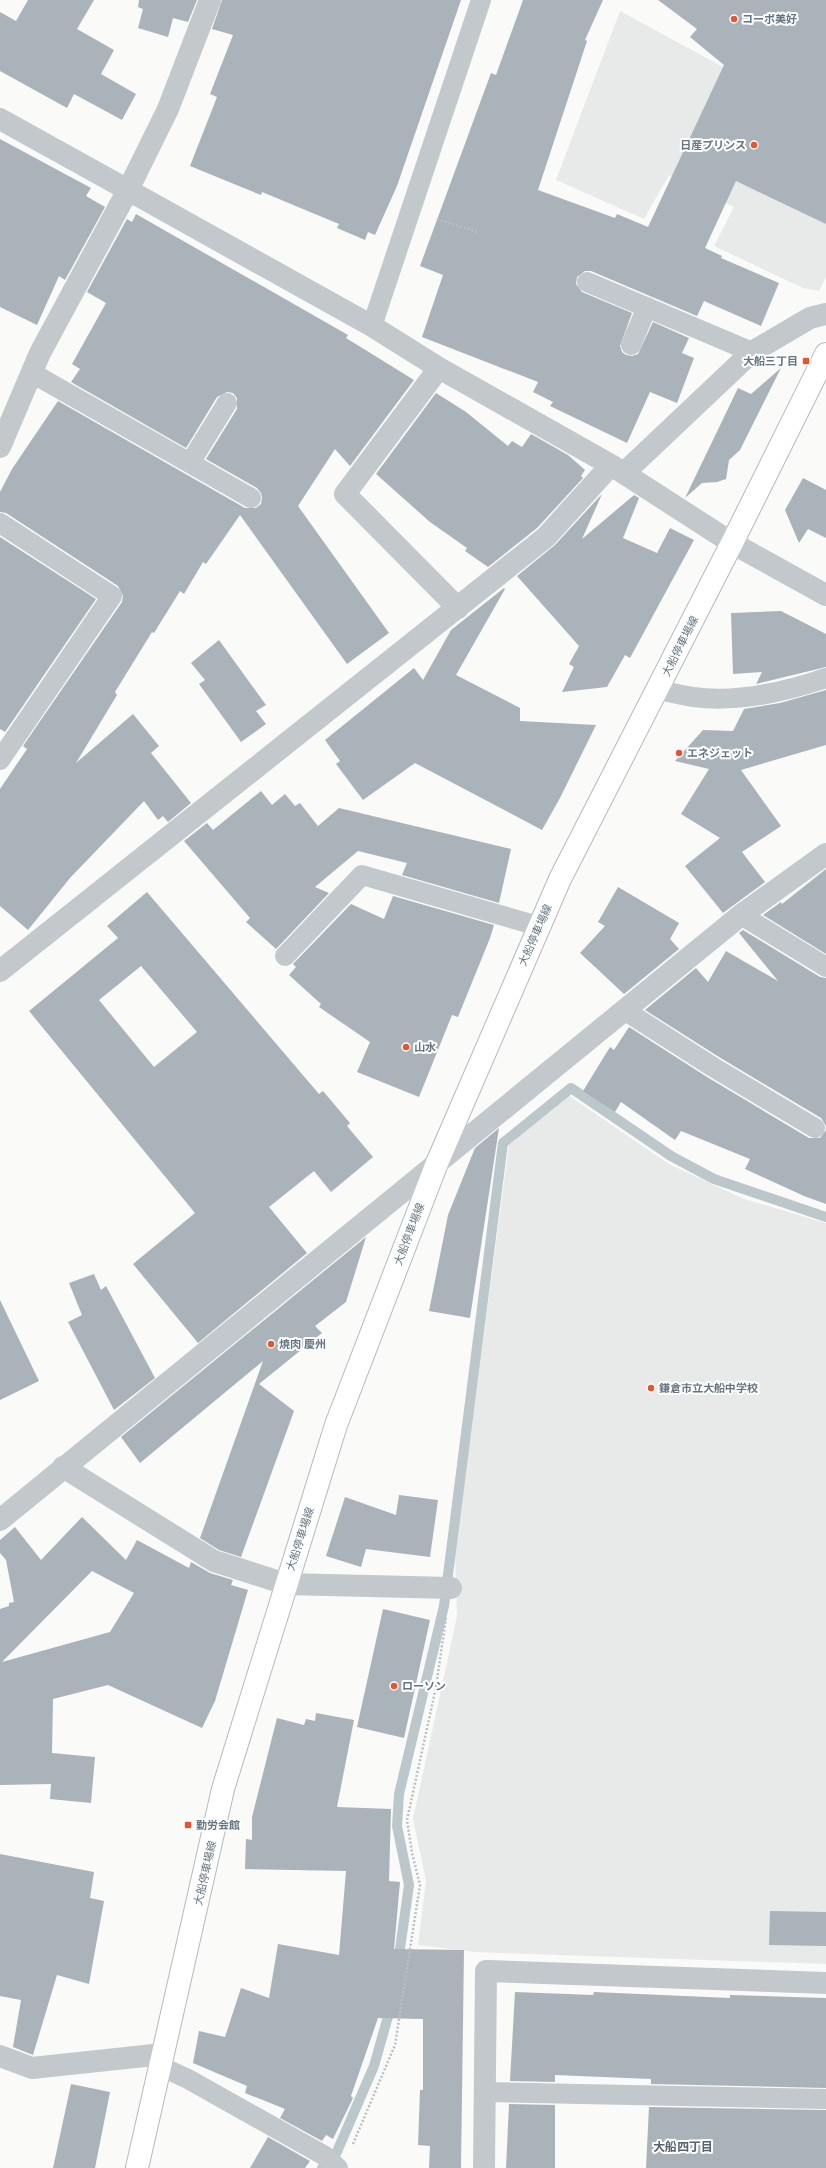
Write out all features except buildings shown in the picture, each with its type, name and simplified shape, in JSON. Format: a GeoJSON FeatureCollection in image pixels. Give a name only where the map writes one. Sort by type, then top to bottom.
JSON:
{"type":"FeatureCollection","features":[{"type":"Feature","properties":{"kind":"main road","name":"大船停車場線"},"geometry":{"type":"LineString","coordinates":[[136,2168],[224,1789],[336,1425],[437,1163],[538,926],[560,879],[732,543],[826,354]]}},
{"type":"Feature","properties":{"kind":"street"},"geometry":{"type":"LineString","coordinates":[[0,447],[40,353],[128,190],[168,109],[210,0]]}},
{"type":"Feature","properties":{"kind":"street"},"geometry":{"type":"LineString","coordinates":[[0,119],[372,326],[439,368],[618,469],[732,543],[826,595]]}},
{"type":"Feature","properties":{"kind":"street"},"geometry":{"type":"LineString","coordinates":[[0,971],[546,538],[618,469],[752,352],[810,318],[826,314]]}},
{"type":"Feature","properties":{"kind":"street"},"geometry":{"type":"LineString","coordinates":[[439,368],[345,494],[458,608]]}},
{"type":"Feature","properties":{"kind":"street"},"geometry":{"type":"LineString","coordinates":[[0,1520],[63,1467],[741,915],[826,854]]}},
{"type":"Feature","properties":{"kind":"street"},"geometry":{"type":"LineString","coordinates":[[63,1467],[214,1561],[286,1584],[451,1588]]}},
{"type":"Feature","properties":{"kind":"street"},"geometry":{"type":"LineString","coordinates":[[484,2168],[486,1971],[826,1983]]}},
{"type":"Feature","properties":{"kind":"street"},"geometry":{"type":"LineString","coordinates":[[0,2056],[32,2068],[162,2060]]}},
{"type":"Feature","properties":{"kind":"lane"},"geometry":{"type":"LineString","coordinates":[[372,326],[481,0]]}},
{"type":"Feature","properties":{"kind":"lane"},"geometry":{"type":"LineString","coordinates":[[588,282],[752,352]]}},
{"type":"Feature","properties":{"kind":"lane"},"geometry":{"type":"LineString","coordinates":[[631,345],[647,307]]}},
{"type":"Feature","properties":{"kind":"lane"},"geometry":{"type":"LineString","coordinates":[[32,373],[251,498]]}},
{"type":"Feature","properties":{"kind":"lane"},"geometry":{"type":"LineString","coordinates":[[190,464],[227,403]]}},
{"type":"Feature","properties":{"kind":"lane"},"geometry":{"type":"LineString","coordinates":[[0,523],[112,596],[0,760]]}},
{"type":"Feature","properties":{"kind":"lane"},"geometry":{"type":"LineString","coordinates":[[657,690],[695,697],[735,698],[799,687],[826,678]]}},
{"type":"Feature","properties":{"kind":"lane"},"geometry":{"type":"LineString","coordinates":[[285,956],[362,875],[538,926]]}},
{"type":"Feature","properties":{"kind":"lane"},"geometry":{"type":"LineString","coordinates":[[741,915],[826,967]]}},
{"type":"Feature","properties":{"kind":"lane"},"geometry":{"type":"LineString","coordinates":[[624,1010],[712,1066],[815,1128]]}},
{"type":"Feature","properties":{"kind":"lane"},"geometry":{"type":"LineString","coordinates":[[162,2060],[188,2079],[325,2156],[338,2168]]}},
{"type":"Feature","properties":{"kind":"lane"},"geometry":{"type":"LineString","coordinates":[[485,2092],[826,2099]]}},
{"type":"Feature","properties":{"kind":"path"},"geometry":{"type":"LineString","coordinates":[[410,210],[477,232]]}},
{"type":"Feature","properties":{"kind":"path"},"geometry":{"type":"LineString","coordinates":[[350,2151],[395,2045],[420,1885],[412,1853],[407,1820],[436,1688],[451,1588]]}},
{"type":"Feature","properties":{"kind":"shaded area"},"geometry":{"type":"Polygon","coordinates":[[[620,11],[826,123],[826,277],[819,291],[803,288],[714,246],[734,207],[669,175],[644,219],[556,180],[620,11]]]}},
{"type":"Feature","properties":{"kind":"shaded area","name":"鎌倉市立大船中学校"},"geometry":{"type":"Polygon","coordinates":[[[568,1095],[669,1164],[744,1199],[826,1223],[826,1964],[474,1952],[418,1945],[426,1881],[413,1819],[457,1616],[455,1553],[509,1145],[568,1095]]]}},
{"type":"Feature","properties":{"kind":"waterway"},"geometry":{"type":"LineString","coordinates":[[398,1963],[409,1885],[397,1826],[399,1794],[444,1606],[503,1143],[571,1088],[671,1156],[714,1179],[826,1217]]}},
{"type":"Feature","properties":{"kind":"waterway"},"geometry":{"type":"LineString","coordinates":[[322,2168],[336,2154],[374,2066],[391,2006]]}},
{"type":"Feature","properties":{"kind":"place","name":"コーポ美好"},"geometry":{"type":"Point","coordinates":[734,19]}},
{"type":"Feature","properties":{"kind":"place","name":"日産プリンス"},"geometry":{"type":"Point","coordinates":[754,145]}},
{"type":"Feature","properties":{"kind":"place","name":"大船三丁目"},"geometry":{"type":"Point","coordinates":[806,361]}},
{"type":"Feature","properties":{"kind":"place","name":"エネジェット"},"geometry":{"type":"Point","coordinates":[679,753]}},
{"type":"Feature","properties":{"kind":"place","name":"山水"},"geometry":{"type":"Point","coordinates":[406,1047]}},
{"type":"Feature","properties":{"kind":"place","name":"焼肉 慶州"},"geometry":{"type":"Point","coordinates":[271,1344]}},
{"type":"Feature","properties":{"kind":"place","name":"鎌倉市立大船中学校"},"geometry":{"type":"Point","coordinates":[651,1388]}},
{"type":"Feature","properties":{"kind":"place","name":"ローソン"},"geometry":{"type":"Point","coordinates":[394,1686]}},
{"type":"Feature","properties":{"kind":"place","name":"勤労会館"},"geometry":{"type":"Point","coordinates":[188,1825]}},
{"type":"Feature","properties":{"kind":"district","name":"大船四丁目"},"geometry":{"type":"Point","coordinates":[683,2146]}}]}
